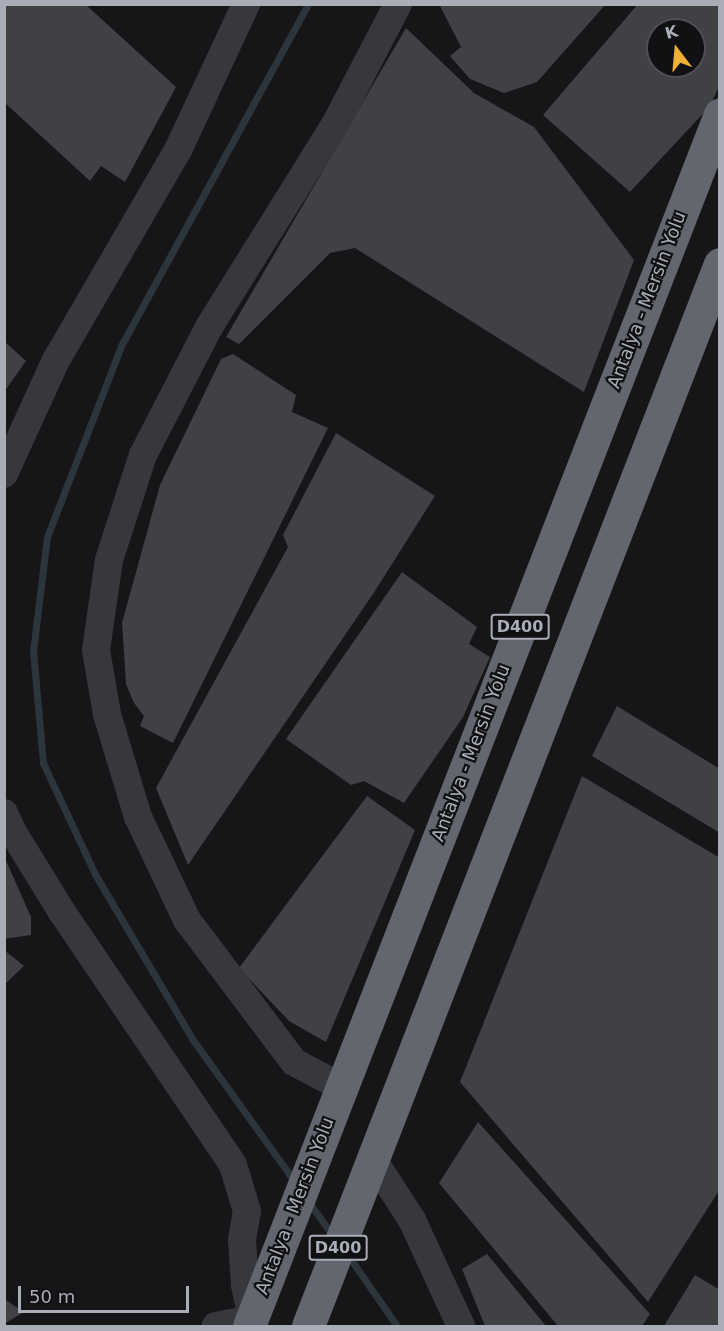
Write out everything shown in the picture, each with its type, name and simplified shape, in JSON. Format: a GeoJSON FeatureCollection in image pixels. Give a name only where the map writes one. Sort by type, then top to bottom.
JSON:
{"type":"FeatureCollection","features":[{"type":"Feature","properties":{"kind":"highway","name":"Antalya - Mersin Yolu"},"geometry":{"type":"LineString","coordinates":[[250,1323],[720,114]]}},
{"type":"Feature","properties":{"kind":"highway","name":"D400"},"geometry":{"type":"LineString","coordinates":[[310,1323],[368,1168],[720,264]]}},
{"type":"Feature","properties":{"kind":"street"},"geometry":{"type":"LineString","coordinates":[[4,474],[55,362],[178,150],[246,4]]}},
{"type":"Feature","properties":{"kind":"street"},"geometry":{"type":"LineString","coordinates":[[341,1087],[294,1062],[187,920],[138,817],[107,714],[96,650],[109,560],[142,455],[209,327],[337,121],[398,4]]}},
{"type":"Feature","properties":{"kind":"street"},"geometry":{"type":"LineString","coordinates":[[4,813],[14,834],[62,912],[233,1165],[247,1211],[242,1240],[250,1323],[216,1326]]}},
{"type":"Feature","properties":{"kind":"street"},"geometry":{"type":"LineString","coordinates":[[368,1168],[412,1220],[461,1326]]}},
{"type":"Feature","properties":{"kind":"building"},"geometry":{"type":"Polygon","coordinates":[[[4,4],[85,4],[176,87],[125,182],[101,166],[90,181],[4,102],[4,4]]]}},
{"type":"Feature","properties":{"kind":"building"},"geometry":{"type":"Polygon","coordinates":[[[439,4],[606,4],[537,82],[504,93],[470,79],[450,56],[461,47],[439,4]]]}},
{"type":"Feature","properties":{"kind":"building"},"geometry":{"type":"Polygon","coordinates":[[[638,4],[720,4],[720,84],[710,106],[630,192],[543,115],[638,4]]]}},
{"type":"Feature","properties":{"kind":"building"},"geometry":{"type":"Polygon","coordinates":[[[406,28],[474,93],[534,127],[634,260],[584,392],[355,248],[330,253],[239,344],[226,337],[406,28]]]}},
{"type":"Feature","properties":{"kind":"building"},"geometry":{"type":"Polygon","coordinates":[[[4,341],[26,361],[4,392],[4,341]]]}},
{"type":"Feature","properties":{"kind":"building"},"geometry":{"type":"Polygon","coordinates":[[[233,354],[296,395],[292,412],[328,428],[173,743],[140,726],[144,716],[134,703],[126,684],[122,623],[160,485],[221,359],[233,354]]]}},
{"type":"Feature","properties":{"kind":"building"},"geometry":{"type":"Polygon","coordinates":[[[336,433],[435,496],[373,594],[188,865],[156,788],[288,547],[283,535],[336,433]]]}},
{"type":"Feature","properties":{"kind":"building"},"geometry":{"type":"Polygon","coordinates":[[[402,572],[477,627],[469,644],[490,657],[463,717],[404,803],[364,781],[351,785],[286,739],[402,572]]]}},
{"type":"Feature","properties":{"kind":"building"},"geometry":{"type":"Polygon","coordinates":[[[617,706],[720,769],[720,833],[592,756],[617,706]]]}},
{"type":"Feature","properties":{"kind":"building"},"geometry":{"type":"Polygon","coordinates":[[[582,776],[720,858],[720,1189],[648,1302],[460,1082],[582,776]]]}},
{"type":"Feature","properties":{"kind":"building"},"geometry":{"type":"Polygon","coordinates":[[[367,796],[415,830],[326,1042],[289,1021],[239,968],[367,796]]]}},
{"type":"Feature","properties":{"kind":"building"},"geometry":{"type":"Polygon","coordinates":[[[4,856],[31,917],[31,935],[4,939],[4,856]]]}},
{"type":"Feature","properties":{"kind":"building"},"geometry":{"type":"Polygon","coordinates":[[[4,950],[24,966],[4,985],[4,950]]]}},
{"type":"Feature","properties":{"kind":"building"},"geometry":{"type":"Polygon","coordinates":[[[478,1122],[650,1314],[642,1326],[558,1326],[439,1183],[478,1122]]]}},
{"type":"Feature","properties":{"kind":"building"},"geometry":{"type":"Polygon","coordinates":[[[487,1254],[546,1326],[485,1326],[462,1269],[487,1254]]]}},
{"type":"Feature","properties":{"kind":"building"},"geometry":{"type":"Polygon","coordinates":[[[695,1275],[720,1290],[720,1326],[664,1326],[695,1275]]]}},
{"type":"Feature","properties":{"kind":"building"},"geometry":{"type":"Polygon","coordinates":[[[4,1299],[24,1312],[4,1324],[4,1299]]]}},
{"type":"Feature","properties":{"kind":"waterway"},"geometry":{"type":"LineString","coordinates":[[295,1182],[193,1040],[95,874],[43,763],[33,652],[47,537],[122,344],[308,4]]}},
{"type":"Feature","properties":{"kind":"waterway"},"geometry":{"type":"LineString","coordinates":[[308,1201],[333,1236]]}},
{"type":"Feature","properties":{"kind":"waterway"},"geometry":{"type":"LineString","coordinates":[[347,1254],[397,1326]]}}]}
